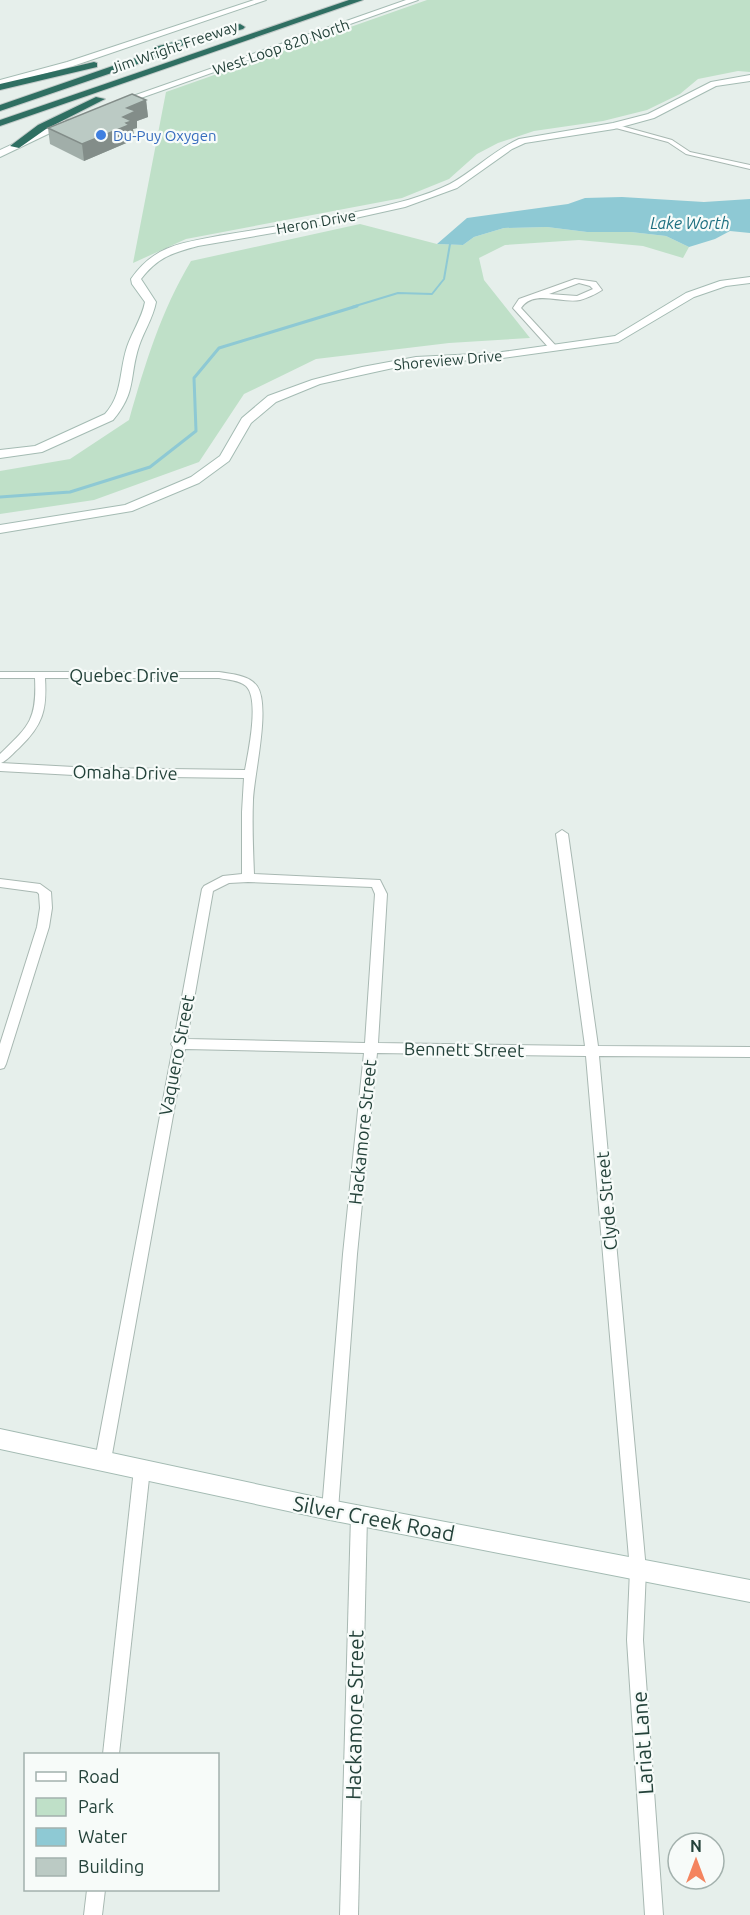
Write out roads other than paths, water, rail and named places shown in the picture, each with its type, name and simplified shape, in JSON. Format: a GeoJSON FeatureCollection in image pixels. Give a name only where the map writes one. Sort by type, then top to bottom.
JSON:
{"type":"FeatureCollection","features":[{"type":"Feature","properties":{"kind":"highway","name":"Jim Wright Freeway"},"geometry":{"type":"LineString","coordinates":[[0,123],[358,0]]}},
{"type":"Feature","properties":{"kind":"highway","name":"Jim Wright Freeway"},"geometry":{"type":"LineString","coordinates":[[0,85],[245,25],[0,108]]}},
{"type":"Feature","properties":{"kind":"highway"},"geometry":{"type":"LineString","coordinates":[[15,146],[42,127],[84,106],[147,77],[225,48],[234,41]]}},
{"type":"Feature","properties":{"kind":"street"},"geometry":{"type":"LineString","coordinates":[[0,85],[262,0]]}},
{"type":"Feature","properties":{"kind":"street","name":"West Loop 820 North"},"geometry":{"type":"LineString","coordinates":[[0,154],[65,123],[414,0]]}},
{"type":"Feature","properties":{"kind":"street","name":"Heron Drive"},"geometry":{"type":"LineString","coordinates":[[0,454],[38,449],[109,417],[118,408],[124,398],[132,349],[151,302],[137,284],[136,279],[142,268],[161,254],[197,243],[342,218],[401,205],[453,186],[509,147],[522,141],[614,126],[651,116],[714,84],[750,78]]}},
{"type":"Feature","properties":{"kind":"street"},"geometry":{"type":"LineString","coordinates":[[614,126],[670,141],[688,153],[750,167]]}},
{"type":"Feature","properties":{"kind":"street","name":"Shoreview Drive"},"geometry":{"type":"LineString","coordinates":[[0,529],[128,508],[195,480],[225,458],[246,421],[272,399],[316,382],[362,370],[416,360],[495,356],[624,336],[690,295],[724,284],[750,280]]}},
{"type":"Feature","properties":{"kind":"street"},"geometry":{"type":"LineString","coordinates":[[537,296],[578,298],[598,290],[593,284],[578,281],[522,301],[517,308],[553,347]]}},
{"type":"Feature","properties":{"kind":"street","name":"Quebec Drive"},"geometry":{"type":"LineString","coordinates":[[0,675],[219,675],[238,678],[255,691],[250,774]]}},
{"type":"Feature","properties":{"kind":"street"},"geometry":{"type":"LineString","coordinates":[[0,760],[34,727],[41,712],[40,675]]}},
{"type":"Feature","properties":{"kind":"street","name":"Omaha Drive"},"geometry":{"type":"LineString","coordinates":[[0,767],[92,772],[250,774]]}},
{"type":"Feature","properties":{"kind":"street"},"geometry":{"type":"LineString","coordinates":[[248,878],[250,774]]}},
{"type":"Feature","properties":{"kind":"street","name":"Clyde Street"},"geometry":{"type":"LineString","coordinates":[[562,834],[592,1050],[638,1570]]}},
{"type":"Feature","properties":{"kind":"street","name":"Vaquero Street"},"geometry":{"type":"LineString","coordinates":[[103,1460],[207,889],[227,879],[248,878]]}},
{"type":"Feature","properties":{"kind":"street","name":"Hackamore Street"},"geometry":{"type":"LineString","coordinates":[[248,878],[376,883],[381,894],[371,1048],[350,1254],[330,1510]]}},
{"type":"Feature","properties":{"kind":"street"},"geometry":{"type":"LineString","coordinates":[[0,883],[40,888],[45,892],[46,908],[43,927],[0,1064]]}},
{"type":"Feature","properties":{"kind":"street","name":"Bennett Street"},"geometry":{"type":"LineString","coordinates":[[177,1044],[750,1052]]}},
{"type":"Feature","properties":{"kind":"street","name":"Silver Creek Road"},"geometry":{"type":"LineString","coordinates":[[0,1439],[359,1516],[750,1591]]}},
{"type":"Feature","properties":{"kind":"street"},"geometry":{"type":"LineString","coordinates":[[111,1753],[142,1469]]}},
{"type":"Feature","properties":{"kind":"street","name":"Hackamore Street"},"geometry":{"type":"LineString","coordinates":[[349,1915],[359,1516]]}},
{"type":"Feature","properties":{"kind":"street","name":"Lariat Lane"},"geometry":{"type":"LineString","coordinates":[[638,1570],[634,1640],[654,1915]]}},
{"type":"Feature","properties":{"kind":"street"},"geometry":{"type":"LineString","coordinates":[[93,1915],[96,1891]]}},
{"type":"Feature","properties":{"kind":"water","name":"Lake Worth"},"geometry":{"type":"Polygon","coordinates":[[[622,197],[704,202],[750,199],[750,233],[730,231],[715,239],[689,247],[666,236],[631,232],[587,232],[547,227],[504,228],[474,237],[463,245],[437,244],[467,218],[568,204],[585,198],[622,197]]]}},
{"type":"Feature","properties":{"kind":"waterway"},"geometry":{"type":"LineString","coordinates":[[352,307],[398,293],[432,294],[444,279],[450,244],[453,242]]}},
{"type":"Feature","properties":{"kind":"waterway"},"geometry":{"type":"LineString","coordinates":[[0,497],[70,492],[150,467],[196,431],[194,378],[219,348],[357,306]]}},
{"type":"Feature","properties":{"kind":"place","name":"Du-Puy Oxygen"},"geometry":{"type":"Point","coordinates":[101,135]}}]}
